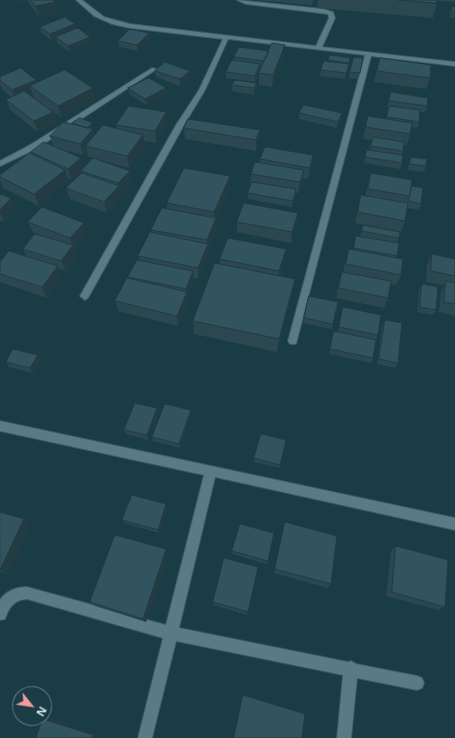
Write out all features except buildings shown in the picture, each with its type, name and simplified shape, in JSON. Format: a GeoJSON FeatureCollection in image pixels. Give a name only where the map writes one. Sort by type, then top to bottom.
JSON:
{"type":"FeatureCollection","features":[{"type":"Feature","properties":{"kind":"street"},"geometry":{"type":"LineString","coordinates":[[79,0],[92,13],[110,22],[130,26],[455,64]]}},
{"type":"Feature","properties":{"kind":"street"},"geometry":{"type":"LineString","coordinates":[[240,0],[331,13],[332,18],[318,48]]}},
{"type":"Feature","properties":{"kind":"street"},"geometry":{"type":"LineString","coordinates":[[85,296],[180,125],[202,90],[226,38]]}},
{"type":"Feature","properties":{"kind":"street"},"geometry":{"type":"LineString","coordinates":[[293,341],[368,54]]}},
{"type":"Feature","properties":{"kind":"street"},"geometry":{"type":"LineString","coordinates":[[0,164],[33,147],[154,69]]}},
{"type":"Feature","properties":{"kind":"street"},"geometry":{"type":"LineString","coordinates":[[0,426],[211,470],[455,524]]}},
{"type":"Feature","properties":{"kind":"street"},"geometry":{"type":"LineString","coordinates":[[145,738],[211,470]]}},
{"type":"Feature","properties":{"kind":"street"},"geometry":{"type":"LineString","coordinates":[[0,614],[11,596],[19,593],[27,593],[170,633],[417,682]]}},
{"type":"Feature","properties":{"kind":"street"},"geometry":{"type":"LineString","coordinates":[[344,738],[351,668]]}}]}
